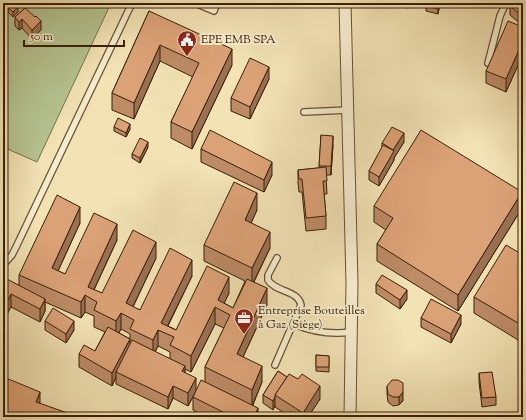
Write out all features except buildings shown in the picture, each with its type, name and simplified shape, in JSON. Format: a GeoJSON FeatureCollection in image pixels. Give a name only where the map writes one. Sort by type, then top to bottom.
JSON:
{"type":"FeatureCollection","features":[{"type":"Feature","properties":{"kind":"street"},"geometry":{"type":"LineString","coordinates":[[345,3],[352,282],[350,417]]}},
{"type":"Feature","properties":{"kind":"lane"},"geometry":{"type":"LineString","coordinates":[[3,266],[12,255],[132,3]]}},
{"type":"Feature","properties":{"kind":"lane"},"geometry":{"type":"LineString","coordinates":[[196,3],[214,12],[217,3]]}},
{"type":"Feature","properties":{"kind":"lane"},"geometry":{"type":"LineString","coordinates":[[488,63],[500,16],[506,3]]}},
{"type":"Feature","properties":{"kind":"lane"},"geometry":{"type":"LineString","coordinates":[[304,112],[348,110]]}},
{"type":"Feature","properties":{"kind":"lane"},"geometry":{"type":"LineString","coordinates":[[275,365],[301,309],[301,302],[296,296],[271,284],[268,280],[268,275],[277,258]]}},
{"type":"Feature","properties":{"kind":"lane"},"geometry":{"type":"LineString","coordinates":[[294,324],[328,333],[351,332]]}},
{"type":"Feature","properties":{"kind":"green space"},"geometry":{"type":"Polygon","coordinates":[[[3,3],[111,3],[37,162],[3,147],[3,3]]]}},
{"type":"Feature","properties":{"kind":"place","name":"EPE EMB SPA"},"geometry":{"type":"Point","coordinates":[187,57]}},
{"type":"Feature","properties":{"kind":"place","name":"Entreprise Bouteilles à Gaz (Siège)"},"geometry":{"type":"Point","coordinates":[244,335]}}]}
